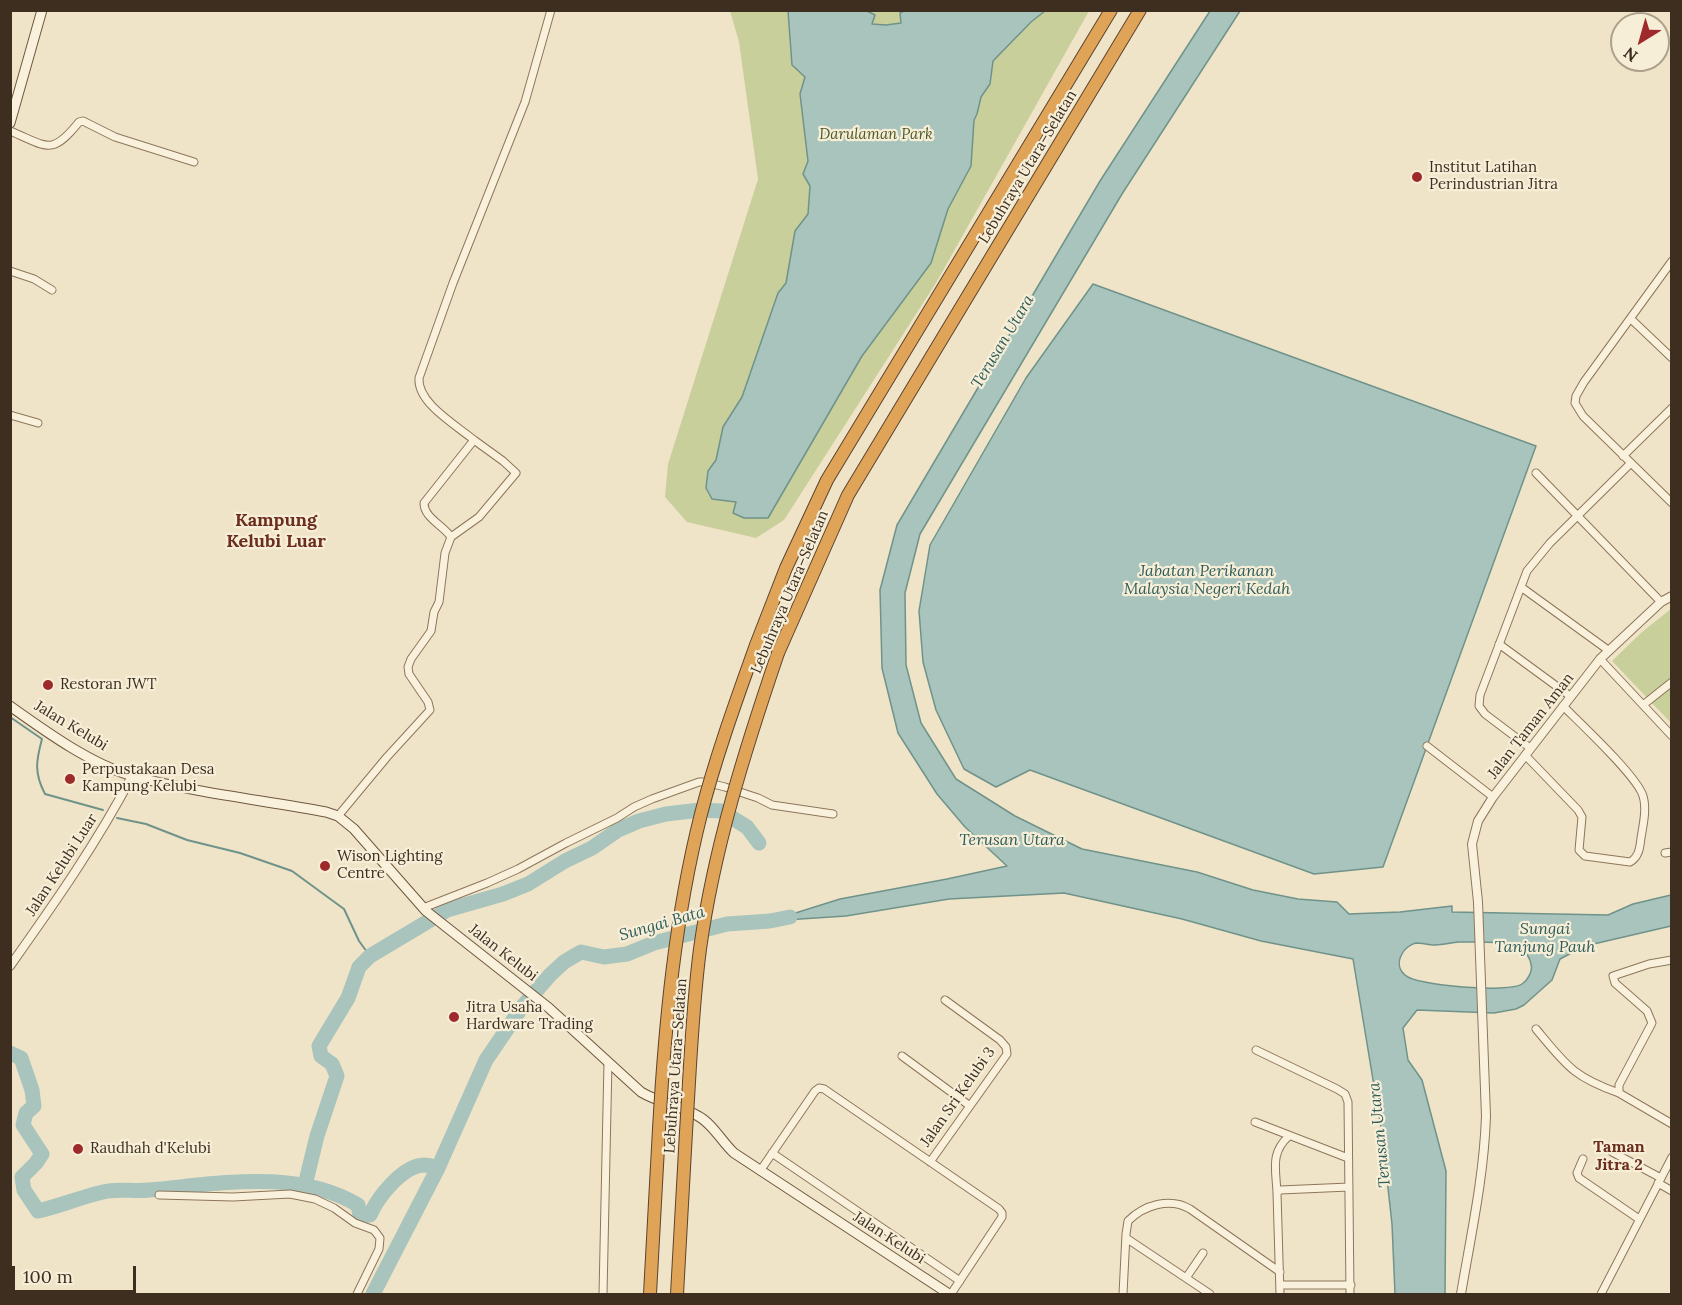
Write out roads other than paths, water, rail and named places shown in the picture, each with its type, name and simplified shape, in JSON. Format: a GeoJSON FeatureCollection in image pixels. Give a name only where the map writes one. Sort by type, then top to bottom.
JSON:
{"type":"FeatureCollection","features":[{"type":"Feature","properties":{"kind":"highway","name":"Lebuhraya Utara–Selatan"},"geometry":{"type":"LineString","coordinates":[[650,1294],[666,1026],[686,884],[712,774],[756,645],[786,568],[827,480],[1111,10]]}},
{"type":"Feature","properties":{"kind":"highway","name":"Lebuhraya Utara–Selatan"},"geometry":{"type":"LineString","coordinates":[[677,1294],[691,1034],[697,973],[710,890],[729,809],[778,653],[848,495],[1140,10]]}},
{"type":"Feature","properties":{"kind":"main road"},"geometry":{"type":"LineString","coordinates":[[10,123],[42,10]]}},
{"type":"Feature","properties":{"kind":"main road","name":"Jalan Kelubi"},"geometry":{"type":"LineString","coordinates":[[10,706],[80,752],[132,776],[338,816],[362,837],[424,909],[549,1008],[630,1084],[651,1098],[688,1111],[703,1119],[723,1144],[760,1171],[950,1294]]}},
{"type":"Feature","properties":{"kind":"street"},"geometry":{"type":"LineString","coordinates":[[338,816],[430,710],[428,702],[409,674],[408,667],[411,659],[432,631],[434,612],[439,602],[445,553],[451,537],[479,517],[516,473],[427,401],[419,389],[419,378],[453,283],[525,102],[552,10]]}},
{"type":"Feature","properties":{"kind":"street"},"geometry":{"type":"LineString","coordinates":[[10,130],[43,145],[55,145],[62,142],[79,122],[83,121],[115,137],[194,162]]}},
{"type":"Feature","properties":{"kind":"street"},"geometry":{"type":"LineString","coordinates":[[1671,261],[1584,382],[1576,396],[1575,403],[1583,416],[1671,503]]}},
{"type":"Feature","properties":{"kind":"street"},"geometry":{"type":"LineString","coordinates":[[10,272],[34,279],[52,290]]}},
{"type":"Feature","properties":{"kind":"street"},"geometry":{"type":"LineString","coordinates":[[1631,319],[1671,358]]}},
{"type":"Feature","properties":{"kind":"street"},"geometry":{"type":"LineString","coordinates":[[1623,456],[1671,408]]}},
{"type":"Feature","properties":{"kind":"street"},"geometry":{"type":"LineString","coordinates":[[10,415],[38,423]]}},
{"type":"Feature","properties":{"kind":"street"},"geometry":{"type":"LineString","coordinates":[[451,537],[426,513],[424,503],[474,440]]}},
{"type":"Feature","properties":{"kind":"street"},"geometry":{"type":"LineString","coordinates":[[1563,706],[1630,776],[1643,794],[1644,824],[1639,850],[1634,860],[1630,862],[1581,854],[1579,850],[1582,817],[1578,810],[1527,752],[1479,706],[1480,695],[1527,571],[1536,558],[1631,463]]}},
{"type":"Feature","properties":{"kind":"street"},"geometry":{"type":"LineString","coordinates":[[1536,472],[1661,602]]}},
{"type":"Feature","properties":{"kind":"street"},"geometry":{"type":"LineString","coordinates":[[1521,587],[1608,650]]}},
{"type":"Feature","properties":{"kind":"street","name":"Jalan Taman Aman"},"geometry":{"type":"LineString","coordinates":[[1461,1294],[1477,1207],[1485,1141],[1487,1086],[1478,902],[1472,844],[1478,820],[1527,752],[1600,659],[1661,602],[1671,596]]}},
{"type":"Feature","properties":{"kind":"street"},"geometry":{"type":"LineString","coordinates":[[1499,644],[1570,696]]}},
{"type":"Feature","properties":{"kind":"street"},"geometry":{"type":"LineString","coordinates":[[1600,659],[1671,736]]}},
{"type":"Feature","properties":{"kind":"street"},"geometry":{"type":"LineString","coordinates":[[1643,705],[1671,682]]}},
{"type":"Feature","properties":{"kind":"street"},"geometry":{"type":"LineString","coordinates":[[1427,746],[1493,797]]}},
{"type":"Feature","properties":{"kind":"street","name":"Jalan Kelubi Luar"},"geometry":{"type":"LineString","coordinates":[[10,966],[87,853],[132,776]]}},
{"type":"Feature","properties":{"kind":"street"},"geometry":{"type":"LineString","coordinates":[[424,909],[487,883],[617,818],[634,807],[699,782],[725,787],[772,805],[833,814]]}},
{"type":"Feature","properties":{"kind":"street"},"geometry":{"type":"LineString","coordinates":[[1619,1093],[1618,1085],[1652,1023],[1647,1011],[1615,983],[1613,976],[1649,964],[1671,960]]}},
{"type":"Feature","properties":{"kind":"street","name":"Jalan Sri Kelubi 3"},"geometry":{"type":"LineString","coordinates":[[945,1000],[1000,1040],[1006,1047],[1007,1054],[930,1162],[999,1209],[1002,1214],[950,1294]]}},
{"type":"Feature","properties":{"kind":"street"},"geometry":{"type":"LineString","coordinates":[[1536,1029],[1571,1070],[1586,1080],[1619,1093],[1671,1124]]}},
{"type":"Feature","properties":{"kind":"street"},"geometry":{"type":"LineString","coordinates":[[1256,1050],[1345,1094],[1348,1102],[1350,1294]]}},
{"type":"Feature","properties":{"kind":"street"},"geometry":{"type":"LineString","coordinates":[[902,1056],[970,1106]]}},
{"type":"Feature","properties":{"kind":"street"},"geometry":{"type":"LineString","coordinates":[[603,1294],[608,1062]]}},
{"type":"Feature","properties":{"kind":"street"},"geometry":{"type":"LineString","coordinates":[[760,1171],[819,1088],[824,1089],[930,1162]]}},
{"type":"Feature","properties":{"kind":"street"},"geometry":{"type":"LineString","coordinates":[[1255,1122],[1348,1158]]}},
{"type":"Feature","properties":{"kind":"street"},"geometry":{"type":"LineString","coordinates":[[1280,1294],[1275,1157],[1289,1136]]}},
{"type":"Feature","properties":{"kind":"street"},"geometry":{"type":"LineString","coordinates":[[1612,1152],[1660,1180],[1671,1191]]}},
{"type":"Feature","properties":{"kind":"street"},"geometry":{"type":"LineString","coordinates":[[772,1153],[960,1281]]}},
{"type":"Feature","properties":{"kind":"street"},"geometry":{"type":"LineString","coordinates":[[1601,1294],[1671,1157]]}},
{"type":"Feature","properties":{"kind":"street"},"geometry":{"type":"LineString","coordinates":[[1583,1159],[1577,1173],[1579,1178],[1640,1219]]}},
{"type":"Feature","properties":{"kind":"street"},"geometry":{"type":"LineString","coordinates":[[1277,1193],[1280,1190],[1349,1187]]}},
{"type":"Feature","properties":{"kind":"street"},"geometry":{"type":"LineString","coordinates":[[159,1195],[233,1197],[290,1194],[315,1199],[334,1208],[355,1223],[374,1230],[380,1238],[380,1250],[357,1294]]}},
{"type":"Feature","properties":{"kind":"street"},"geometry":{"type":"LineString","coordinates":[[1123,1294],[1127,1226],[1131,1218],[1165,1203],[1176,1202],[1190,1209],[1280,1272]]}},
{"type":"Feature","properties":{"kind":"street"},"geometry":{"type":"LineString","coordinates":[[1126,1238],[1210,1294]]}},
{"type":"Feature","properties":{"kind":"street"},"geometry":{"type":"LineString","coordinates":[[1186,1278],[1203,1253]]}},
{"type":"Feature","properties":{"kind":"street"},"geometry":{"type":"LineString","coordinates":[[1280,1285],[1351,1285]]}},
{"type":"Feature","properties":{"kind":"water","name":"Darulaman Park"},"geometry":{"type":"Polygon","coordinates":[[[788,11],[867,11],[875,15],[872,24],[886,25],[901,23],[900,13],[904,11],[1045,11],[993,61],[990,84],[981,97],[974,120],[971,166],[948,209],[931,263],[862,356],[768,518],[744,518],[733,513],[736,502],[712,499],[706,488],[708,471],[716,460],[723,427],[742,397],[778,293],[786,283],[795,231],[808,214],[810,186],[803,174],[808,161],[800,94],[805,77],[792,65],[788,11]]]}},
{"type":"Feature","properties":{"kind":"water"},"geometry":{"type":"Polygon","coordinates":[[[1210,11],[1240,11],[1122,194],[920,534],[905,593],[906,665],[921,723],[956,779],[1015,816],[1082,849],[1197,872],[1253,890],[1298,899],[1337,902],[1349,914],[1400,912],[1452,906],[1452,912],[1608,915],[1633,904],[1671,895],[1671,926],[1585,946],[1560,959],[1552,980],[1524,1005],[1516,1009],[1494,1013],[1417,1010],[1403,1028],[1408,1060],[1422,1080],[1446,1171],[1445,1294],[1395,1294],[1392,1224],[1382,1134],[1353,959],[1261,941],[1182,919],[1064,893],[949,899],[846,916],[770,921],[840,899],[1007,866],[965,827],[937,794],[898,733],[882,668],[880,590],[897,525],[1100,181],[1210,11]],[[1458,942],[1435,945],[1414,944],[1403,952],[1400,968],[1405,975],[1413,979],[1463,987],[1514,987],[1522,984],[1530,975],[1531,964],[1527,955],[1520,949],[1500,943],[1458,942]]]}},
{"type":"Feature","properties":{"kind":"water","name":"Jabatan Perikanan Malaysia Negeri Kedah"},"geometry":{"type":"Polygon","coordinates":[[[1093,284],[1536,446],[1383,867],[1314,874],[1030,770],[996,787],[964,769],[936,710],[923,662],[919,611],[930,545],[1026,378],[1093,284]]]}},
{"type":"Feature","properties":{"kind":"waterway"},"geometry":{"type":"LineString","coordinates":[[10,717],[42,739],[37,767],[45,794],[103,810]]}},
{"type":"Feature","properties":{"kind":"waterway"},"geometry":{"type":"LineString","coordinates":[[305,1185],[317,1136],[337,1076],[332,1064],[321,1056],[319,1046],[348,998],[359,967],[370,956],[447,910],[503,894],[528,884],[565,861],[592,848],[618,830],[639,821],[666,814],[700,810],[721,811],[747,827],[759,843]]}},
{"type":"Feature","properties":{"kind":"waterway"},"geometry":{"type":"LineString","coordinates":[[117,818],[146,824],[187,840],[240,853],[292,871],[344,909],[359,941],[370,956]]}},
{"type":"Feature","properties":{"kind":"waterway","name":"Sungai Bata"},"geometry":{"type":"LineString","coordinates":[[373,1294],[438,1168],[486,1060],[522,1007],[564,962],[581,952],[604,957],[627,954],[654,943],[727,924],[790,917]]}},
{"type":"Feature","properties":{"kind":"waterway"},"geometry":{"type":"LineString","coordinates":[[10,1053],[21,1058],[32,1090],[34,1106],[26,1113],[23,1125],[42,1154],[22,1177],[24,1190],[38,1211],[109,1191],[256,1181],[283,1182],[334,1193],[358,1205],[360,1216],[370,1215],[385,1192],[407,1171],[424,1165],[438,1168]]}},
{"type":"Feature","properties":{"kind":"place","name":"Institut Latihan Perindustrian Jitra"},"geometry":{"type":"Point","coordinates":[1417,177]}},
{"type":"Feature","properties":{"kind":"place","name":"Restoran JWT"},"geometry":{"type":"Point","coordinates":[48,685]}},
{"type":"Feature","properties":{"kind":"place","name":"Perpustakaan Desa Kampung Kelubi"},"geometry":{"type":"Point","coordinates":[70,779]}},
{"type":"Feature","properties":{"kind":"place","name":"Wison Lighting Centre"},"geometry":{"type":"Point","coordinates":[325,866]}},
{"type":"Feature","properties":{"kind":"place","name":"Jitra Usaha Hardware Trading"},"geometry":{"type":"Point","coordinates":[454,1017]}},
{"type":"Feature","properties":{"kind":"place","name":"Raudhah d'Kelubi"},"geometry":{"type":"Point","coordinates":[78,1149]}},
{"type":"Feature","properties":{"kind":"district","name":"Kampung Kelubi Luar"},"geometry":{"type":"Point","coordinates":[276,531]}},
{"type":"Feature","properties":{"kind":"district","name":"Taman Jitra 2"},"geometry":{"type":"Point","coordinates":[1619,1156]}},
{"type":"Feature","properties":{"kind":"water label","name":"Terusan Utara"},"geometry":{"type":"Point","coordinates":[1003,342]}},
{"type":"Feature","properties":{"kind":"water label","name":"Terusan Utara"},"geometry":{"type":"Point","coordinates":[1012,840]}},
{"type":"Feature","properties":{"kind":"water label","name":"Sungai Tanjung Pauh"},"geometry":{"type":"Point","coordinates":[1545,938]}},
{"type":"Feature","properties":{"kind":"water label","name":"Terusan Utara"},"geometry":{"type":"Point","coordinates":[1380,1135]}}]}
